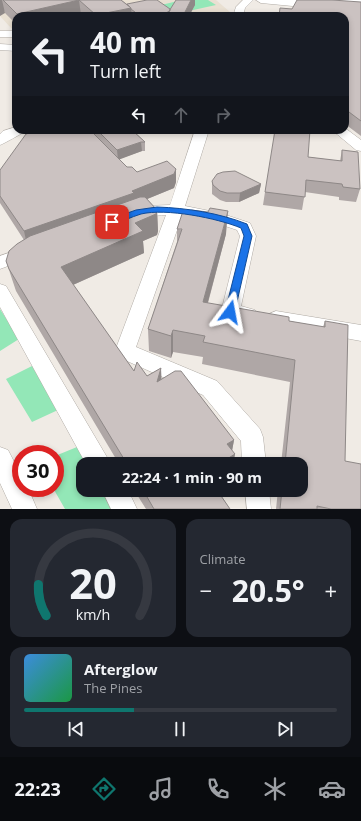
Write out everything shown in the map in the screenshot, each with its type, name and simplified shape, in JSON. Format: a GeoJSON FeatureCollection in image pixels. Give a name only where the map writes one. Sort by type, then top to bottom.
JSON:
{"type":"FeatureCollection","features":[{"type":"Feature","properties":{"kind":"street"},"geometry":{"type":"LineString","coordinates":[[239,12],[241,7],[248,0]]}},
{"type":"Feature","properties":{"kind":"street"},"geometry":{"type":"LineString","coordinates":[[261,0],[303,4],[361,3]]}},
{"type":"Feature","properties":{"kind":"street"},"geometry":{"type":"LineString","coordinates":[[0,34],[12,34]]}},
{"type":"Feature","properties":{"kind":"street"},"geometry":{"type":"LineString","coordinates":[[0,47],[12,48]]}},
{"type":"Feature","properties":{"kind":"street"},"geometry":{"type":"LineString","coordinates":[[0,141],[12,133]]}},
{"type":"Feature","properties":{"kind":"street"},"geometry":{"type":"LineString","coordinates":[[201,134],[176,210],[125,351],[210,388],[252,437],[253,457]]}},
{"type":"Feature","properties":{"kind":"street"},"geometry":{"type":"LineString","coordinates":[[344,134],[361,147]]}},
{"type":"Feature","properties":{"kind":"street"},"geometry":{"type":"LineString","coordinates":[[117,220],[139,212],[157,209],[176,210],[229,220],[244,226],[248,236],[230,312],[361,333]]}},
{"type":"Feature","properties":{"kind":"street"},"geometry":{"type":"LineString","coordinates":[[0,263],[44,247]]}},
{"type":"Feature","properties":{"kind":"street"},"geometry":{"type":"LineString","coordinates":[[0,291],[95,457]]}},
{"type":"Feature","properties":{"kind":"street"},"geometry":{"type":"LineString","coordinates":[[0,458],[26,509]]}},
{"type":"Feature","properties":{"kind":"street"},"geometry":{"type":"LineString","coordinates":[[118,497],[125,509]]}},
{"type":"Feature","properties":{"kind":"street"},"geometry":{"type":"LineString","coordinates":[[258,497],[259,509]]}},
{"type":"Feature","properties":{"kind":"shaded area"},"geometry":{"type":"Polygon","coordinates":[[[0,0],[216,0],[230,12],[12,12],[12,28],[0,16],[0,0]]]}},
{"type":"Feature","properties":{"kind":"green space"},"geometry":{"type":"Polygon","coordinates":[[[182,0],[208,0],[216,5],[184,12],[172,12],[161,5],[182,0]]]}},
{"type":"Feature","properties":{"kind":"green space"},"geometry":{"type":"Polygon","coordinates":[[[0,309],[19,339],[0,351],[0,309]]]}},
{"type":"Feature","properties":{"kind":"green space"},"geometry":{"type":"Polygon","coordinates":[[[32,366],[58,410],[32,422],[6,379],[32,366]]]}},
{"type":"Feature","properties":{"kind":"green space"},"geometry":{"type":"Polygon","coordinates":[[[77,447],[83,457],[76,457],[76,497],[106,497],[112,509],[65,509],[58,497],[64,497],[64,452],[77,447]]]}},
{"type":"Feature","properties":{"kind":"building"},"geometry":{"type":"Polygon","coordinates":[[[3,0],[79,0],[26,12],[15,12],[3,0]]]}},
{"type":"Feature","properties":{"kind":"building"},"geometry":{"type":"Polygon","coordinates":[[[79,0],[121,0],[131,8],[111,12],[93,12],[79,0]]]}},
{"type":"Feature","properties":{"kind":"building"},"geometry":{"type":"Polygon","coordinates":[[[147,0],[157,0],[170,9],[170,11],[135,12],[127,4],[147,0]]]}},
{"type":"Feature","properties":{"kind":"building"},"geometry":{"type":"Polygon","coordinates":[[[176,0],[191,0],[185,12],[168,12],[176,0]]]}},
{"type":"Feature","properties":{"kind":"building"},"geometry":{"type":"Polygon","coordinates":[[[297,0],[361,2],[361,121],[349,112],[349,12],[280,12],[280,8],[292,9],[297,0]]]}},
{"type":"Feature","properties":{"kind":"building"},"geometry":{"type":"Polygon","coordinates":[[[26,134],[94,134],[127,167],[132,167],[137,172],[167,161],[176,169],[174,174],[132,191],[134,193],[24,231],[0,196],[0,170],[26,134]]]}},
{"type":"Feature","properties":{"kind":"building"},"geometry":{"type":"Polygon","coordinates":[[[101,134],[136,134],[145,142],[141,142],[117,150],[101,134]]]}},
{"type":"Feature","properties":{"kind":"building"},"geometry":{"type":"Polygon","coordinates":[[[274,134],[310,134],[308,157],[342,161],[342,150],[358,152],[360,189],[343,187],[342,184],[306,180],[305,197],[265,192],[274,134]]]}},
{"type":"Feature","properties":{"kind":"building"},"geometry":{"type":"Polygon","coordinates":[[[235,171],[261,184],[240,193],[227,193],[220,191],[213,185],[212,181],[217,174],[235,171]]]}},
{"type":"Feature","properties":{"kind":"building"},"geometry":{"type":"Polygon","coordinates":[[[140,197],[145,197],[157,210],[156,214],[135,223],[143,231],[61,267],[134,371],[137,362],[147,376],[161,368],[157,382],[175,371],[181,371],[234,440],[227,444],[235,454],[230,457],[123,457],[9,269],[6,261],[9,251],[30,236],[140,197]]]}},
{"type":"Feature","properties":{"kind":"building"},"geometry":{"type":"Polygon","coordinates":[[[210,208],[228,211],[203,302],[289,317],[289,321],[325,327],[325,321],[348,325],[345,461],[361,464],[361,509],[331,509],[317,506],[317,509],[280,509],[281,497],[308,497],[308,457],[286,457],[295,360],[203,342],[205,336],[173,330],[171,336],[148,329],[182,229],[177,229],[183,211],[190,212],[191,210],[208,212],[210,208]]]}},
{"type":"Feature","properties":{"kind":"building"},"geometry":{"type":"Polygon","coordinates":[[[147,497],[222,497],[230,509],[154,509],[147,497]]]}},
{"type":"Feature","properties":{"kind":"route"},"geometry":{"type":"LineString","coordinates":[[112,222],[139,212],[157,209],[176,210],[229,220],[244,226],[248,236],[230,312]]}}]}
